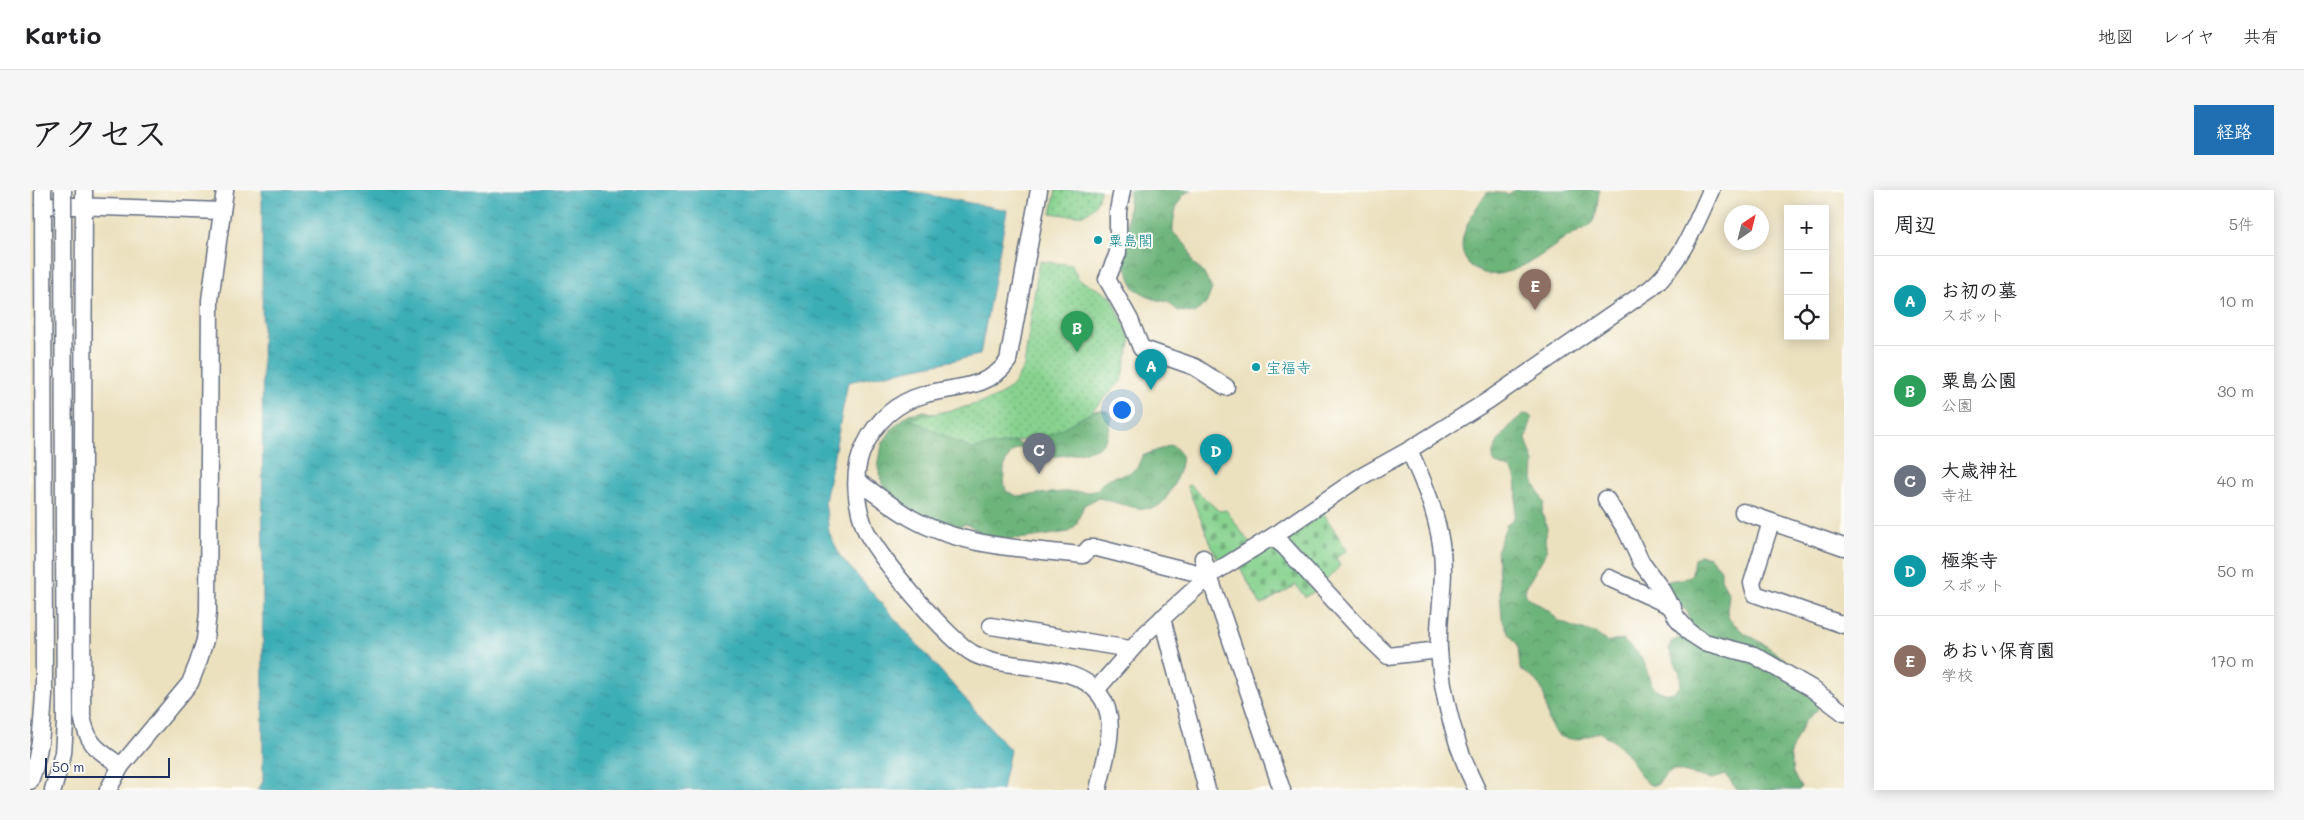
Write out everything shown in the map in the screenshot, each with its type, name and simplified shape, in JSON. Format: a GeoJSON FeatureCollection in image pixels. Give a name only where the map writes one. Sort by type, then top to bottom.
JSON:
{"type":"FeatureCollection","features":[{"type":"Feature","properties":{"kind":"street"},"geometry":{"type":"LineString","coordinates":[[53,790],[63,754],[65,724],[63,190]]}},
{"type":"Feature","properties":{"kind":"street"},"geometry":{"type":"LineString","coordinates":[[108,790],[121,766],[190,683],[205,640],[208,612],[210,300],[225,190]]}},
{"type":"Feature","properties":{"kind":"street"},"geometry":{"type":"LineString","coordinates":[[1039,190],[1008,361],[1001,371],[977,384],[922,395],[901,404],[886,414],[864,446],[858,464],[857,502],[864,527],[904,584],[959,644],[984,659],[1067,675],[1086,682],[1096,690],[1106,704],[1110,718],[1098,790]]}},
{"type":"Feature","properties":{"kind":"street"},"geometry":{"type":"LineString","coordinates":[[1122,190],[1118,210],[1118,253],[1107,279],[1130,320],[1141,348],[1195,367],[1226,387]]}},
{"type":"Feature","properties":{"kind":"street"},"geometry":{"type":"LineString","coordinates":[[1096,690],[1130,649],[1209,576],[1272,537],[1358,478],[1409,450],[1489,400],[1664,277],[1693,227],[1711,190]]}},
{"type":"Feature","properties":{"kind":"street"},"geometry":{"type":"LineString","coordinates":[[30,781],[36,767],[42,737],[44,694],[43,197],[84,198],[222,211]]}},
{"type":"Feature","properties":{"kind":"street"},"geometry":{"type":"LineString","coordinates":[[84,198],[82,716],[86,736],[98,750],[121,766]]}},
{"type":"Feature","properties":{"kind":"street"},"geometry":{"type":"LineString","coordinates":[[1409,450],[1428,491],[1441,543],[1443,563],[1440,650],[1447,698],[1461,753],[1477,790]]}},
{"type":"Feature","properties":{"kind":"street"},"geometry":{"type":"LineString","coordinates":[[857,481],[911,518],[969,540],[1083,555],[1089,548],[1097,548],[1209,576]]}},
{"type":"Feature","properties":{"kind":"street"},"geometry":{"type":"LineString","coordinates":[[1606,499],[1626,530],[1641,562],[1672,607],[1677,618],[1690,633],[1704,642],[1754,655],[1811,688],[1844,713]]}},
{"type":"Feature","properties":{"kind":"street"},"geometry":{"type":"LineString","coordinates":[[1743,512],[1844,547]]}},
{"type":"Feature","properties":{"kind":"street"},"geometry":{"type":"LineString","coordinates":[[1772,522],[1752,583],[1755,594],[1844,625]]}},
{"type":"Feature","properties":{"kind":"street"},"geometry":{"type":"LineString","coordinates":[[1272,537],[1283,545],[1363,632],[1388,656],[1440,650]]}},
{"type":"Feature","properties":{"kind":"street"},"geometry":{"type":"LineString","coordinates":[[1203,558],[1282,790]]}},
{"type":"Feature","properties":{"kind":"street"},"geometry":{"type":"LineString","coordinates":[[1609,578],[1672,607]]}},
{"type":"Feature","properties":{"kind":"street"},"geometry":{"type":"LineString","coordinates":[[1162,618],[1207,790]]}},
{"type":"Feature","properties":{"kind":"street"},"geometry":{"type":"LineString","coordinates":[[991,626],[1130,649]]}},
{"type":"Feature","properties":{"kind":"green space"},"geometry":{"type":"Polygon","coordinates":[[[1056,190],[1100,190],[1094,207],[1089,212],[1068,215],[1051,213],[1056,190]]]}},
{"type":"Feature","properties":{"kind":"green space"},"geometry":{"type":"Polygon","coordinates":[[[1130,190],[1192,190],[1182,197],[1176,208],[1173,232],[1188,247],[1193,263],[1203,272],[1212,289],[1206,304],[1194,313],[1178,311],[1168,302],[1153,299],[1134,288],[1124,262],[1130,190]]]}},
{"type":"Feature","properties":{"kind":"green space"},"geometry":{"type":"Polygon","coordinates":[[[1515,190],[1600,190],[1596,216],[1586,228],[1512,271],[1499,274],[1481,272],[1467,261],[1463,252],[1462,241],[1465,231],[1476,209],[1488,192],[1509,194],[1515,190]]]}},
{"type":"Feature","properties":{"kind":"green space"},"geometry":{"type":"Polygon","coordinates":[[[1039,261],[1072,265],[1078,279],[1111,296],[1131,339],[1122,380],[1090,413],[1047,436],[972,449],[910,419],[961,408],[987,400],[998,396],[1012,385],[1024,366],[1039,261]]]}},
{"type":"Feature","properties":{"kind":"green space"},"geometry":{"type":"Polygon","coordinates":[[[1102,410],[1108,412],[1112,419],[1107,436],[1102,444],[1080,453],[1048,457],[1032,457],[1028,451],[1019,448],[1006,461],[1004,478],[1006,491],[1017,496],[1089,492],[1098,489],[1104,481],[1115,476],[1127,474],[1137,468],[1142,456],[1171,445],[1180,454],[1180,467],[1170,491],[1158,506],[1145,509],[1137,508],[1098,498],[1084,505],[1076,525],[1069,532],[1028,538],[1003,539],[984,537],[966,524],[953,528],[935,522],[910,510],[884,490],[878,468],[882,444],[892,429],[909,414],[925,411],[1013,440],[1023,446],[1037,446],[1054,426],[1079,412],[1102,410]]]}},
{"type":"Feature","properties":{"kind":"green space"},"geometry":{"type":"Polygon","coordinates":[[[1525,414],[1532,418],[1526,439],[1534,463],[1533,480],[1544,503],[1542,512],[1547,528],[1545,540],[1547,551],[1525,589],[1526,596],[1549,611],[1559,621],[1575,628],[1595,633],[1607,642],[1622,640],[1640,656],[1651,683],[1659,691],[1665,693],[1674,692],[1681,685],[1680,673],[1669,650],[1671,642],[1679,638],[1719,647],[1779,675],[1804,690],[1819,705],[1818,709],[1804,722],[1790,753],[1793,773],[1801,788],[1799,790],[1737,790],[1726,775],[1712,779],[1674,770],[1667,773],[1657,785],[1650,785],[1623,750],[1599,732],[1580,739],[1566,738],[1558,735],[1552,729],[1541,688],[1534,679],[1520,669],[1518,645],[1509,634],[1502,618],[1497,549],[1507,524],[1514,518],[1517,485],[1510,469],[1496,464],[1493,460],[1493,454],[1503,434],[1515,421],[1525,414]]]}},
{"type":"Feature","properties":{"kind":"green space"},"geometry":{"type":"Polygon","coordinates":[[[1190,485],[1219,511],[1226,510],[1251,545],[1219,563],[1187,486],[1190,485]]]}},
{"type":"Feature","properties":{"kind":"green space"},"geometry":{"type":"Polygon","coordinates":[[[1322,511],[1347,550],[1336,558],[1340,566],[1324,582],[1283,538],[1322,511]]]}},
{"type":"Feature","properties":{"kind":"green space"},"geometry":{"type":"Polygon","coordinates":[[[1274,544],[1319,589],[1305,597],[1296,585],[1261,605],[1239,566],[1274,544]]]}},
{"type":"Feature","properties":{"kind":"green space"},"geometry":{"type":"Polygon","coordinates":[[[1700,555],[1710,557],[1721,569],[1721,579],[1729,594],[1727,611],[1729,619],[1743,632],[1764,644],[1792,665],[1792,669],[1716,641],[1690,626],[1687,611],[1675,600],[1666,587],[1668,581],[1687,578],[1692,573],[1694,559],[1700,555]]]}},
{"type":"Feature","properties":{"kind":"water"},"geometry":{"type":"Polygon","coordinates":[[[262,190],[903,190],[1007,210],[980,355],[848,382],[825,502],[829,532],[840,556],[1010,750],[1002,790],[257,790],[263,782],[262,190]]]}},
{"type":"Feature","properties":{"kind":"place","name":"粟島閣"},"geometry":{"type":"Point","coordinates":[1098,240]}},
{"type":"Feature","properties":{"kind":"place","name":"あおい保育園"},"geometry":{"type":"Point","coordinates":[1535,310]}},
{"type":"Feature","properties":{"kind":"place","name":"粟島公園"},"geometry":{"type":"Point","coordinates":[1077,352]}},
{"type":"Feature","properties":{"kind":"place","name":"宝福寺"},"geometry":{"type":"Point","coordinates":[1256,367]}},
{"type":"Feature","properties":{"kind":"place","name":"お初の墓"},"geometry":{"type":"Point","coordinates":[1151,390]}},
{"type":"Feature","properties":{"kind":"place","name":"大歳神社"},"geometry":{"type":"Point","coordinates":[1039,474]}},
{"type":"Feature","properties":{"kind":"place","name":"極楽寺"},"geometry":{"type":"Point","coordinates":[1216,475]}}]}
